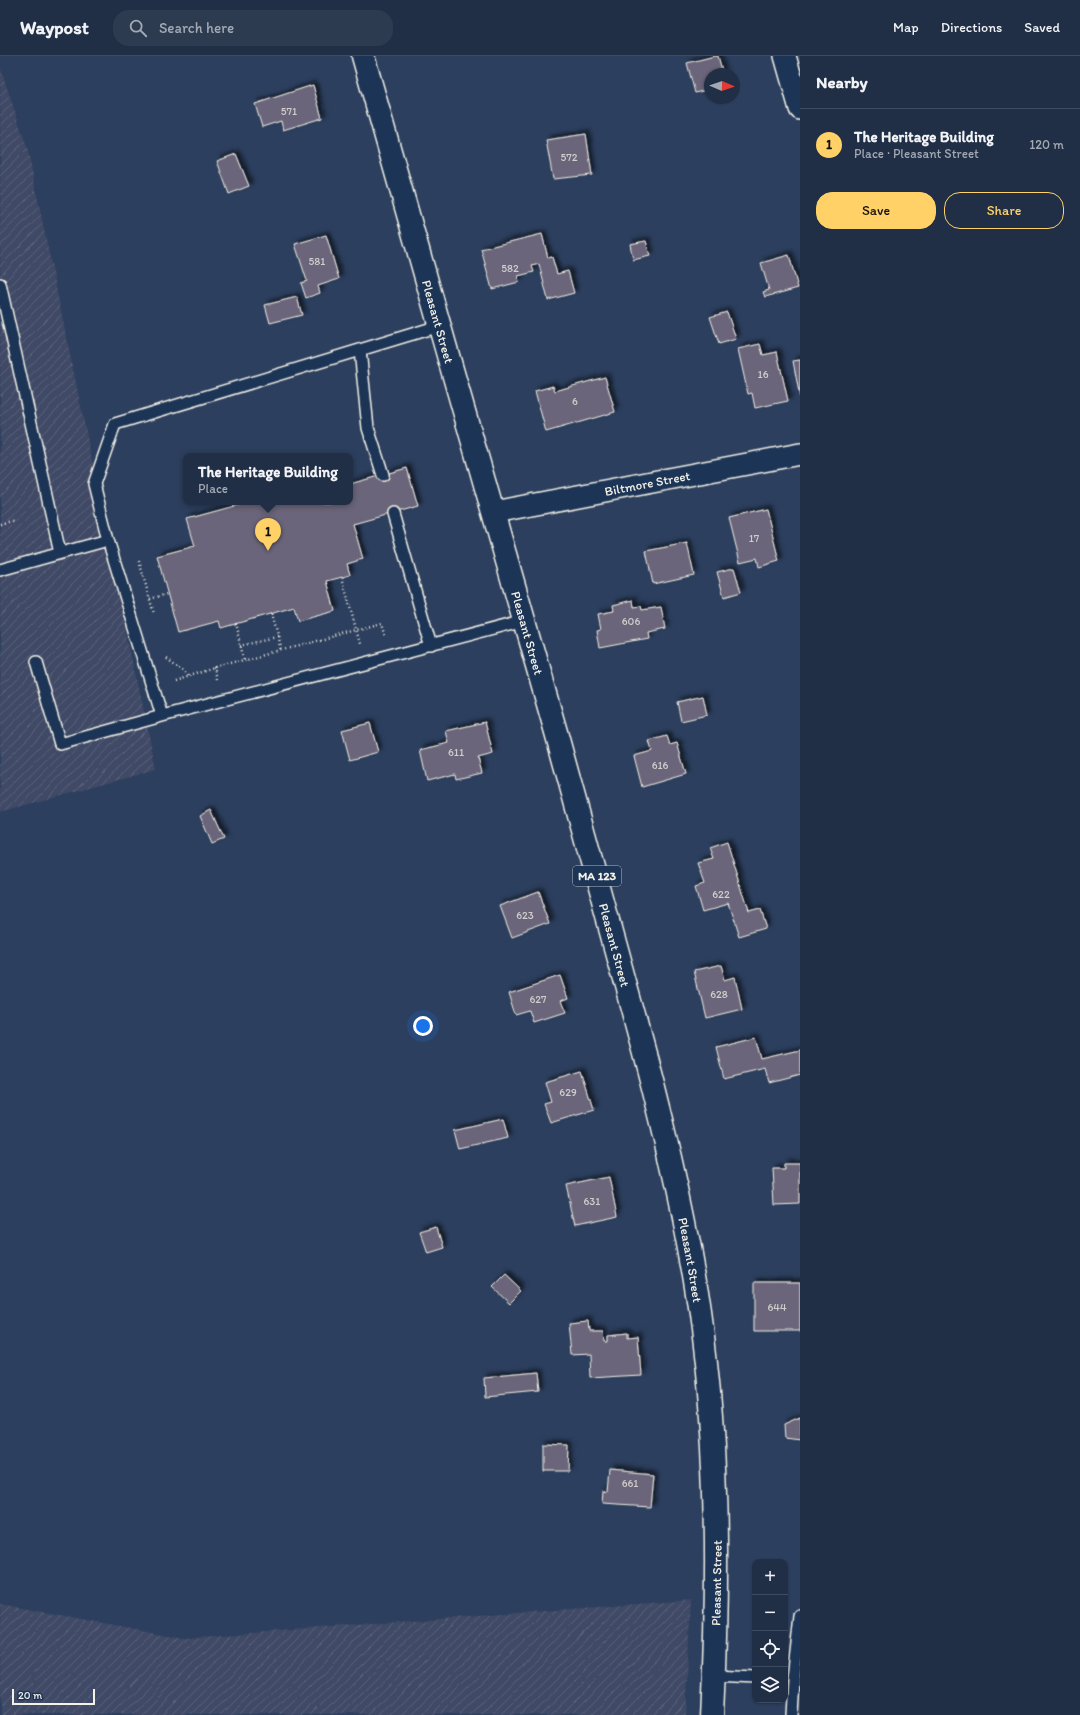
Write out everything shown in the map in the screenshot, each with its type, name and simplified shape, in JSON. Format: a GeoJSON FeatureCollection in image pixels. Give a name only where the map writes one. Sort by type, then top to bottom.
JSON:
{"type":"FeatureCollection","features":[{"type":"Feature","properties":{"kind":"highway","name":"Pleasant Street"},"geometry":{"type":"LineString","coordinates":[[363,56],[438,326],[494,512],[602,896],[665,1131],[696,1288],[710,1402],[717,1512],[712,1715]]}},
{"type":"Feature","properties":{"kind":"street"},"geometry":{"type":"LineString","coordinates":[[785,56],[800,108]]}},
{"type":"Feature","properties":{"kind":"street","name":"Biltmore Street"},"geometry":{"type":"LineString","coordinates":[[494,512],[800,454]]}},
{"type":"Feature","properties":{"kind":"lane"},"geometry":{"type":"LineString","coordinates":[[0,284],[60,553]]}},
{"type":"Feature","properties":{"kind":"lane"},"geometry":{"type":"LineString","coordinates":[[162,716],[108,540],[94,484],[115,424],[438,326]]}},
{"type":"Feature","properties":{"kind":"lane"},"geometry":{"type":"LineString","coordinates":[[360,350],[368,428],[383,475]]}},
{"type":"Feature","properties":{"kind":"lane"},"geometry":{"type":"LineString","coordinates":[[393,514],[431,646]]}},
{"type":"Feature","properties":{"kind":"lane"},"geometry":{"type":"LineString","coordinates":[[0,570],[108,540]]}},
{"type":"Feature","properties":{"kind":"lane"},"geometry":{"type":"LineString","coordinates":[[36,662],[60,744],[524,621]]}},
{"type":"Feature","properties":{"kind":"lane"},"geometry":{"type":"LineString","coordinates":[[791,1715],[793,1677],[800,1616]]}},
{"type":"Feature","properties":{"kind":"lane"},"geometry":{"type":"LineString","coordinates":[[714,1676],[752,1678]]}},
{"type":"Feature","properties":{"kind":"path"},"geometry":{"type":"LineString","coordinates":[[0,524],[15,520]]}},
{"type":"Feature","properties":{"kind":"path"},"geometry":{"type":"LineString","coordinates":[[139,561],[156,621]]}},
{"type":"Feature","properties":{"kind":"path"},"geometry":{"type":"LineString","coordinates":[[342,577],[360,648]]}},
{"type":"Feature","properties":{"kind":"path"},"geometry":{"type":"LineString","coordinates":[[150,599],[167,594]]}},
{"type":"Feature","properties":{"kind":"path"},"geometry":{"type":"LineString","coordinates":[[270,614],[281,650]]}},
{"type":"Feature","properties":{"kind":"path"},"geometry":{"type":"LineString","coordinates":[[236,623],[245,660]]}},
{"type":"Feature","properties":{"kind":"path"},"geometry":{"type":"LineString","coordinates":[[174,681],[215,668],[382,623],[387,639]]}},
{"type":"Feature","properties":{"kind":"path"},"geometry":{"type":"LineString","coordinates":[[241,645],[277,637]]}},
{"type":"Feature","properties":{"kind":"path"},"geometry":{"type":"LineString","coordinates":[[164,650],[166,658],[184,670],[188,676]]}},
{"type":"Feature","properties":{"kind":"path"},"geometry":{"type":"LineString","coordinates":[[215,668],[219,686]]}},
{"type":"Feature","properties":{"kind":"shaded area"},"geometry":{"type":"Polygon","coordinates":[[[0,67],[27,147],[156,769],[0,812],[0,67]]]}},
{"type":"Feature","properties":{"kind":"shaded area"},"geometry":{"type":"Polygon","coordinates":[[[691,1600],[685,1715],[0,1715],[0,1604],[185,1638],[691,1600]]]}},
{"type":"Feature","properties":{"kind":"building"},"geometry":{"type":"Polygon","coordinates":[[[718,56],[721,68],[704,68],[704,91],[695,93],[687,63],[718,56]]]}},
{"type":"Feature","properties":{"kind":"building"},"geometry":{"type":"Polygon","coordinates":[[[313,85],[322,118],[283,130],[281,121],[262,127],[255,104],[313,85]]]}},
{"type":"Feature","properties":{"kind":"building"},"geometry":{"type":"Polygon","coordinates":[[[586,134],[592,175],[553,179],[546,140],[586,134]]]}},
{"type":"Feature","properties":{"kind":"building"},"geometry":{"type":"Polygon","coordinates":[[[236,154],[249,186],[229,194],[217,161],[236,154]]]}},
{"type":"Feature","properties":{"kind":"building"},"geometry":{"type":"Polygon","coordinates":[[[542,234],[548,258],[552,257],[557,274],[568,271],[574,293],[548,300],[539,264],[532,266],[534,272],[518,276],[519,282],[492,289],[481,249],[542,234]]]}},
{"type":"Feature","properties":{"kind":"building"},"geometry":{"type":"Polygon","coordinates":[[[326,235],[339,279],[318,286],[320,293],[306,298],[301,283],[307,281],[295,244],[326,235]]]}},
{"type":"Feature","properties":{"kind":"building"},"geometry":{"type":"Polygon","coordinates":[[[646,241],[650,256],[633,260],[630,244],[646,241]]]}},
{"type":"Feature","properties":{"kind":"building"},"geometry":{"type":"Polygon","coordinates":[[[789,255],[798,288],[765,297],[763,292],[769,290],[761,263],[789,255]]]}},
{"type":"Feature","properties":{"kind":"building"},"geometry":{"type":"Polygon","coordinates":[[[297,297],[302,315],[270,323],[265,305],[297,297]]]}},
{"type":"Feature","properties":{"kind":"building"},"geometry":{"type":"Polygon","coordinates":[[[727,312],[736,339],[719,344],[710,317],[727,312]]]}},
{"type":"Feature","properties":{"kind":"building"},"geometry":{"type":"Polygon","coordinates":[[[760,344],[763,355],[777,352],[788,401],[755,408],[752,393],[748,394],[738,349],[760,344]]]}},
{"type":"Feature","properties":{"kind":"building"},"geometry":{"type":"Polygon","coordinates":[[[800,360],[800,398],[793,361],[800,360]]]}},
{"type":"Feature","properties":{"kind":"building"},"geometry":{"type":"Polygon","coordinates":[[[605,377],[615,412],[546,432],[535,391],[553,386],[555,391],[605,377]]]}},
{"type":"Feature","properties":{"kind":"building"},"geometry":{"type":"Polygon","coordinates":[[[407,468],[418,506],[353,524],[363,559],[347,564],[350,575],[327,581],[335,611],[298,621],[294,607],[221,628],[219,621],[178,632],[157,556],[195,546],[187,519],[238,505],[353,505],[353,483],[407,468]]]}},
{"type":"Feature","properties":{"kind":"building"},"geometry":{"type":"Polygon","coordinates":[[[766,509],[779,561],[759,567],[757,558],[740,562],[729,518],[766,509]]]}},
{"type":"Feature","properties":{"kind":"building"},"geometry":{"type":"Polygon","coordinates":[[[687,543],[694,575],[653,584],[646,551],[687,543]]]}},
{"type":"Feature","properties":{"kind":"building"},"geometry":{"type":"Polygon","coordinates":[[[734,568],[741,592],[724,597],[717,572],[734,568]]]}},
{"type":"Feature","properties":{"kind":"building"},"geometry":{"type":"Polygon","coordinates":[[[633,600],[634,607],[641,606],[642,610],[661,607],[665,629],[646,633],[647,639],[600,648],[597,630],[601,629],[598,614],[614,611],[613,605],[633,600]]]}},
{"type":"Feature","properties":{"kind":"building"},"geometry":{"type":"Polygon","coordinates":[[[703,696],[707,715],[681,721],[677,702],[703,696]]]}},
{"type":"Feature","properties":{"kind":"building"},"geometry":{"type":"Polygon","coordinates":[[[485,722],[493,754],[478,758],[482,773],[456,779],[455,774],[427,781],[420,750],[449,743],[446,731],[485,722]]]}},
{"type":"Feature","properties":{"kind":"building"},"geometry":{"type":"Polygon","coordinates":[[[370,723],[378,752],[350,760],[342,730],[370,723]]]}},
{"type":"Feature","properties":{"kind":"building"},"geometry":{"type":"Polygon","coordinates":[[[667,736],[670,745],[677,743],[686,774],[642,787],[634,756],[652,751],[649,741],[667,736]]]}},
{"type":"Feature","properties":{"kind":"building"},"geometry":{"type":"Polygon","coordinates":[[[211,810],[224,839],[212,844],[200,816],[211,810]]]}},
{"type":"Feature","properties":{"kind":"building"},"geometry":{"type":"Polygon","coordinates":[[[727,842],[749,913],[760,910],[766,929],[739,937],[728,903],[703,910],[696,886],[705,883],[698,863],[714,859],[710,848],[727,842]]]}},
{"type":"Feature","properties":{"kind":"building"},"geometry":{"type":"Polygon","coordinates":[[[538,892],[550,924],[512,938],[500,906],[538,892]]]}},
{"type":"Feature","properties":{"kind":"building"},"geometry":{"type":"Polygon","coordinates":[[[721,966],[725,980],[735,977],[742,1009],[705,1018],[694,972],[721,966]]]}},
{"type":"Feature","properties":{"kind":"building"},"geometry":{"type":"Polygon","coordinates":[[[560,975],[568,998],[560,1001],[565,1013],[534,1023],[530,1011],[516,1015],[509,992],[560,975]]]}},
{"type":"Feature","properties":{"kind":"building"},"geometry":{"type":"Polygon","coordinates":[[[756,1037],[762,1059],[800,1050],[800,1075],[769,1083],[765,1069],[724,1079],[716,1047],[756,1037]]]}},
{"type":"Feature","properties":{"kind":"building"},"geometry":{"type":"Polygon","coordinates":[[[582,1071],[594,1110],[551,1123],[544,1104],[551,1102],[545,1082],[582,1071]]]}},
{"type":"Feature","properties":{"kind":"building"},"geometry":{"type":"Polygon","coordinates":[[[503,1119],[508,1138],[460,1149],[455,1130],[503,1119]]]}},
{"type":"Feature","properties":{"kind":"building"},"geometry":{"type":"Polygon","coordinates":[[[784,1163],[800,1163],[800,1204],[774,1205],[772,1168],[784,1168],[784,1163]]]}},
{"type":"Feature","properties":{"kind":"building"},"geometry":{"type":"Polygon","coordinates":[[[609,1177],[617,1217],[575,1226],[566,1186],[609,1177]]]}},
{"type":"Feature","properties":{"kind":"building"},"geometry":{"type":"Polygon","coordinates":[[[436,1227],[442,1247],[426,1252],[419,1232],[436,1227]]]}},
{"type":"Feature","properties":{"kind":"building"},"geometry":{"type":"Polygon","coordinates":[[[504,1275],[521,1291],[509,1303],[492,1287],[504,1275]]]}},
{"type":"Feature","properties":{"kind":"building"},"geometry":{"type":"Polygon","coordinates":[[[754,1283],[800,1283],[800,1331],[754,1331],[754,1283]]]}},
{"type":"Feature","properties":{"kind":"building"},"geometry":{"type":"Polygon","coordinates":[[[588,1321],[589,1331],[603,1331],[604,1341],[608,1341],[608,1335],[627,1333],[627,1338],[638,1337],[641,1375],[590,1378],[589,1354],[572,1355],[569,1323],[588,1321]]]}},
{"type":"Feature","properties":{"kind":"building"},"geometry":{"type":"Polygon","coordinates":[[[536,1373],[538,1392],[485,1397],[484,1378],[536,1373]]]}},
{"type":"Feature","properties":{"kind":"building"},"geometry":{"type":"Polygon","coordinates":[[[800,1418],[800,1440],[785,1438],[784,1425],[800,1418]]]}},
{"type":"Feature","properties":{"kind":"building"},"geometry":{"type":"Polygon","coordinates":[[[543,1444],[569,1445],[568,1471],[543,1471],[543,1444]]]}},
{"type":"Feature","properties":{"kind":"building"},"geometry":{"type":"Polygon","coordinates":[[[610,1470],[653,1474],[650,1507],[602,1504],[603,1491],[608,1492],[610,1470]]]}},
{"type":"Feature","properties":{"kind":"place","name":"The Heritage Building"},"geometry":{"type":"Point","coordinates":[268,551]}}]}
